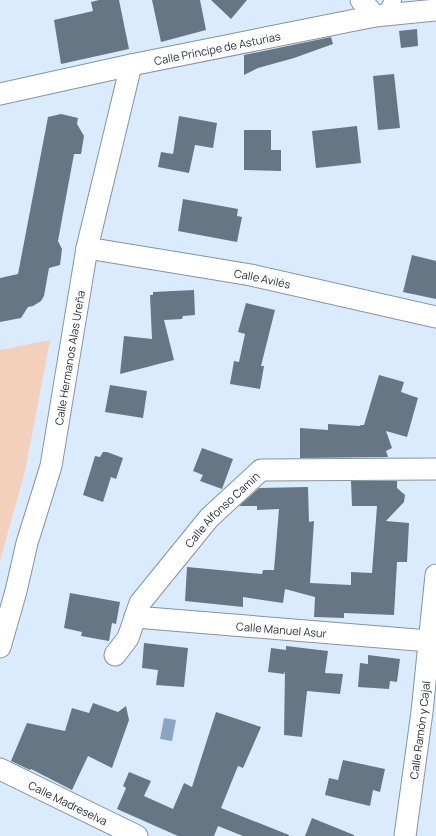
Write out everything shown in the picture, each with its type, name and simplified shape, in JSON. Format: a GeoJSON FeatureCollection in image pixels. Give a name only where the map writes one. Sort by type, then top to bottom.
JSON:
{"type":"FeatureCollection","features":[{"type":"Feature","properties":{"kind":"street"},"geometry":{"type":"LineString","coordinates":[[361,0],[385,10]]}},
{"type":"Feature","properties":{"kind":"street","name":"Calle Príncipe de Asturias"},"geometry":{"type":"LineString","coordinates":[[0,94],[385,10],[436,10]]}},
{"type":"Feature","properties":{"kind":"street","name":"Calle Hermanos Alas Ureña"},"geometry":{"type":"LineString","coordinates":[[0,647],[16,591],[27,543],[51,466],[87,248],[131,65]]}},
{"type":"Feature","properties":{"kind":"street","name":"Calle Avilés"},"geometry":{"type":"LineString","coordinates":[[87,248],[251,275],[436,317]]}},
{"type":"Feature","properties":{"kind":"street","name":"Calle Alfonso Camín"},"geometry":{"type":"LineString","coordinates":[[115,654],[128,638],[140,603],[209,518],[260,470],[436,468]]}},
{"type":"Feature","properties":{"kind":"street","name":"Calle Ramón y Cajal"},"geometry":{"type":"LineString","coordinates":[[404,836],[422,712],[436,575]]}},
{"type":"Feature","properties":{"kind":"street","name":"Calle Manuel Asur"},"geometry":{"type":"LineString","coordinates":[[135,617],[429,641]]}},
{"type":"Feature","properties":{"kind":"street","name":"Calle Madreselva"},"geometry":{"type":"LineString","coordinates":[[0,769],[137,836]]}},
{"type":"Feature","properties":{"kind":"shaded area"},"geometry":{"type":"Polygon","coordinates":[[[50,340],[25,471],[0,561],[0,350],[50,340]]]}},
{"type":"Feature","properties":{"kind":"water"},"geometry":{"type":"Polygon","coordinates":[[[164,718],[176,720],[172,741],[160,739],[164,718]]]}},
{"type":"Feature","properties":{"kind":"building"},"geometry":{"type":"Polygon","coordinates":[[[99,0],[119,0],[129,49],[61,64],[54,20],[93,11],[91,2],[99,0]]]}},
{"type":"Feature","properties":{"kind":"building"},"geometry":{"type":"Polygon","coordinates":[[[152,0],[200,0],[206,30],[161,42],[152,0]]]}},
{"type":"Feature","properties":{"kind":"building"},"geometry":{"type":"Polygon","coordinates":[[[211,0],[247,0],[231,19],[211,0]]]}},
{"type":"Feature","properties":{"kind":"building"},"geometry":{"type":"Polygon","coordinates":[[[417,29],[418,46],[401,48],[399,31],[417,29]]]}},
{"type":"Feature","properties":{"kind":"building"},"geometry":{"type":"Polygon","coordinates":[[[331,37],[333,44],[294,58],[258,68],[244,75],[244,55],[331,37]]]}},
{"type":"Feature","properties":{"kind":"building"},"geometry":{"type":"Polygon","coordinates":[[[394,74],[400,128],[378,130],[373,76],[394,74]]]}},
{"type":"Feature","properties":{"kind":"building"},"geometry":{"type":"Polygon","coordinates":[[[61,114],[78,118],[77,124],[84,136],[81,154],[74,154],[58,241],[62,249],[60,265],[49,268],[44,296],[41,301],[28,307],[21,318],[0,322],[0,278],[18,274],[48,117],[61,114]]]}},
{"type":"Feature","properties":{"kind":"building"},"geometry":{"type":"Polygon","coordinates":[[[179,116],[217,123],[213,148],[195,145],[189,173],[158,167],[161,152],[173,154],[179,116]]]}},
{"type":"Feature","properties":{"kind":"building"},"geometry":{"type":"Polygon","coordinates":[[[357,126],[361,163],[316,168],[312,131],[357,126]]]}},
{"type":"Feature","properties":{"kind":"building"},"geometry":{"type":"Polygon","coordinates":[[[244,130],[271,130],[271,150],[281,150],[281,171],[244,170],[244,130]]]}},
{"type":"Feature","properties":{"kind":"building"},"geometry":{"type":"Polygon","coordinates":[[[183,199],[238,209],[237,216],[242,217],[237,242],[178,231],[183,199]]]}},
{"type":"Feature","properties":{"kind":"building"},"geometry":{"type":"Polygon","coordinates":[[[412,255],[436,261],[436,299],[403,292],[412,255]]]}},
{"type":"Feature","properties":{"kind":"building"},"geometry":{"type":"Polygon","coordinates":[[[194,290],[195,315],[183,316],[182,319],[164,320],[174,360],[120,374],[124,336],[152,339],[150,295],[153,295],[153,292],[194,290]]]}},
{"type":"Feature","properties":{"kind":"building"},"geometry":{"type":"Polygon","coordinates":[[[246,303],[275,310],[261,366],[264,366],[260,389],[230,384],[234,361],[239,362],[245,334],[238,332],[246,303]]]}},
{"type":"Feature","properties":{"kind":"building"},"geometry":{"type":"Polygon","coordinates":[[[379,375],[404,382],[401,392],[418,398],[407,437],[386,431],[392,448],[386,451],[388,457],[300,458],[300,428],[328,430],[328,424],[364,425],[379,375]]]}},
{"type":"Feature","properties":{"kind":"building"},"geometry":{"type":"Polygon","coordinates":[[[110,385],[147,391],[143,418],[105,412],[110,385]]]}},
{"type":"Feature","properties":{"kind":"building"},"geometry":{"type":"Polygon","coordinates":[[[202,448],[233,459],[222,489],[200,481],[203,475],[193,471],[202,448]]]}},
{"type":"Feature","properties":{"kind":"building"},"geometry":{"type":"Polygon","coordinates":[[[103,452],[123,458],[116,479],[111,477],[103,502],[83,495],[95,456],[100,457],[103,452]]]}},
{"type":"Feature","properties":{"kind":"building"},"geometry":{"type":"Polygon","coordinates":[[[351,481],[397,481],[397,488],[405,495],[404,502],[386,521],[409,523],[407,562],[397,562],[394,615],[344,613],[344,618],[314,617],[315,597],[285,589],[283,603],[243,597],[243,607],[185,601],[187,567],[262,574],[263,570],[274,570],[279,509],[257,510],[257,506],[239,506],[259,488],[308,487],[309,522],[314,521],[310,583],[351,585],[351,572],[372,573],[377,506],[352,506],[351,481]]]}},
{"type":"Feature","properties":{"kind":"building"},"geometry":{"type":"Polygon","coordinates":[[[70,593],[120,602],[116,624],[112,623],[109,641],[81,636],[82,632],[64,628],[70,593]]]}},
{"type":"Feature","properties":{"kind":"building"},"geometry":{"type":"Polygon","coordinates":[[[144,643],[188,648],[184,687],[156,685],[158,670],[142,668],[144,643]]]}},
{"type":"Feature","properties":{"kind":"building"},"geometry":{"type":"Polygon","coordinates":[[[286,646],[328,651],[325,673],[343,674],[340,694],[307,691],[302,737],[284,735],[285,671],[284,674],[268,672],[271,648],[286,650],[286,646]]]}},
{"type":"Feature","properties":{"kind":"building"},"geometry":{"type":"Polygon","coordinates":[[[368,655],[400,659],[397,682],[390,681],[389,689],[358,687],[360,663],[368,664],[368,655]]]}},
{"type":"Feature","properties":{"kind":"building"},"geometry":{"type":"Polygon","coordinates":[[[93,703],[118,712],[126,706],[129,720],[112,768],[88,756],[72,790],[31,769],[30,770],[11,761],[27,723],[65,731],[72,708],[89,713],[93,703]]]}},
{"type":"Feature","properties":{"kind":"building"},"geometry":{"type":"Polygon","coordinates":[[[216,712],[261,727],[243,768],[238,766],[221,808],[289,836],[243,836],[218,826],[214,836],[178,836],[117,809],[126,788],[123,786],[129,772],[151,781],[144,796],[173,809],[184,783],[192,787],[216,712]]]}},
{"type":"Feature","properties":{"kind":"building"},"geometry":{"type":"Polygon","coordinates":[[[343,760],[385,769],[380,792],[373,790],[370,806],[325,795],[329,778],[338,780],[343,760]]]}},
{"type":"Feature","properties":{"kind":"building"},"geometry":{"type":"Polygon","coordinates":[[[312,818],[354,835],[354,836],[305,836],[312,818]]]}}]}
